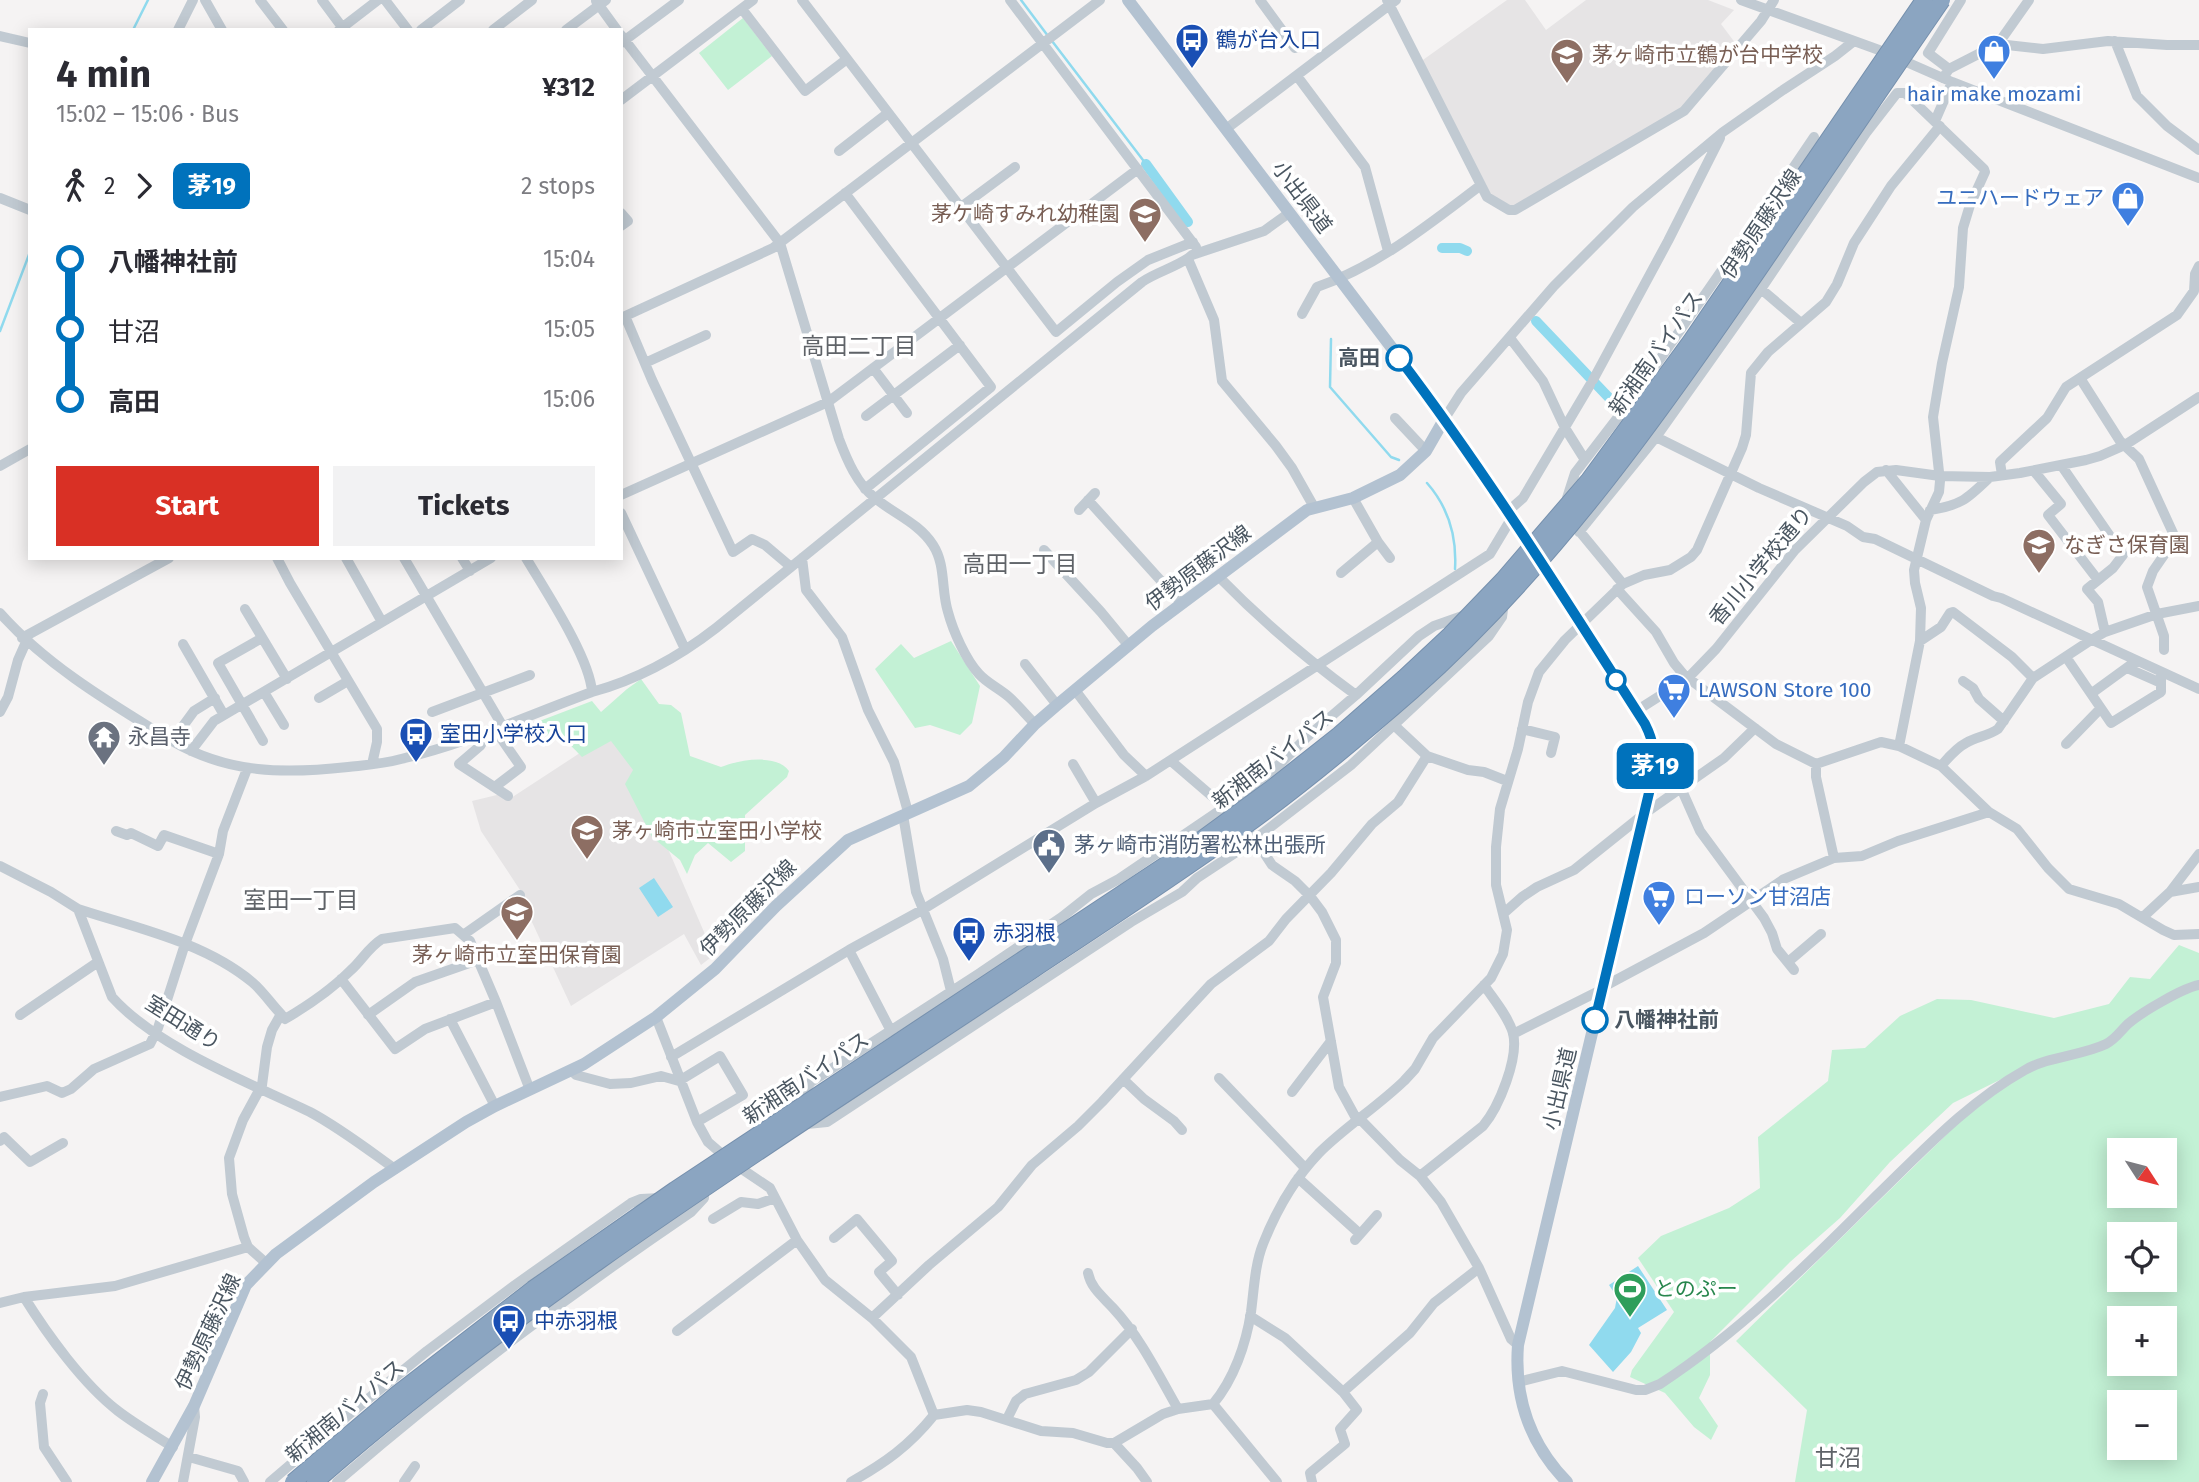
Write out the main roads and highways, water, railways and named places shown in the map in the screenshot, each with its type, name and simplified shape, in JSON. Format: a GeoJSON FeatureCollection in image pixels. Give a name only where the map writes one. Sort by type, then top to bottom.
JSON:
{"type":"FeatureCollection","features":[{"type":"Feature","properties":{"kind":"highway","name":"新湘南バイパス"},"geometry":{"type":"LineString","coordinates":[[293,1482],[397,1394],[533,1289],[675,1191],[1188,849],[1339,735],[1404,678],[1503,580],[1589,480],[1692,341],[1926,0]]}},
{"type":"Feature","properties":{"kind":"highway","name":"新湘南バイパス"},"geometry":{"type":"LineString","coordinates":[[315,1482],[433,1383],[551,1294],[641,1230],[1201,858],[1353,743],[1416,687],[1514,591],[1601,489],[1718,329],[1940,0]]}},
{"type":"Feature","properties":{"kind":"main road","name":"小出県道"},"geometry":{"type":"LineString","coordinates":[[1128,0],[1445,418]]}},
{"type":"Feature","properties":{"kind":"main road","name":"伊勢原藤沢線"},"geometry":{"type":"LineString","coordinates":[[1535,555],[1669,392],[1868,102],[1926,0]]}},
{"type":"Feature","properties":{"kind":"main road","name":"伊勢原藤沢線"},"geometry":{"type":"LineString","coordinates":[[1571,513],[1694,343],[1810,172],[1894,57],[1940,0]]}},
{"type":"Feature","properties":{"kind":"main road"},"geometry":{"type":"LineString","coordinates":[[1669,392],[1682,400]]}},
{"type":"Feature","properties":{"kind":"main road","name":"伊勢原藤沢線"},"geometry":{"type":"LineString","coordinates":[[152,1482],[194,1406],[241,1295],[252,1277],[266,1263],[395,1169],[495,1106],[572,1071],[656,1017],[715,969],[776,906],[848,840],[980,779],[1035,724],[1181,603],[1314,507],[1353,498],[1400,475],[1426,452],[1445,418]]}},
{"type":"Feature","properties":{"kind":"main road"},"geometry":{"type":"LineString","coordinates":[[1445,418],[1535,555]]}},
{"type":"Feature","properties":{"kind":"main road","name":"小出県道"},"geometry":{"type":"LineString","coordinates":[[1535,555],[1636,711],[1651,737],[1654,749],[1653,776],[1518,1345],[1518,1382],[1527,1423],[1536,1442],[1567,1482]]}},
{"type":"Feature","properties":{"kind":"water"},"geometry":{"type":"Polygon","coordinates":[[[654,878],[673,907],[658,917],[639,888],[654,878]]]}},
{"type":"Feature","properties":{"kind":"water","name":"とのぷー"},"geometry":{"type":"Polygon","coordinates":[[[1638,1266],[1667,1310],[1638,1328],[1641,1333],[1631,1352],[1613,1372],[1589,1345],[1615,1308],[1617,1297],[1609,1285],[1638,1266]]]}},
{"type":"Feature","properties":{"kind":"waterway"},"geometry":{"type":"LineString","coordinates":[[134,28],[148,0]]}},
{"type":"Feature","properties":{"kind":"waterway"},"geometry":{"type":"LineString","coordinates":[[1021,0],[1048,36]]}},
{"type":"Feature","properties":{"kind":"waterway"},"geometry":{"type":"LineString","coordinates":[[1052,41],[1146,164]]}},
{"type":"Feature","properties":{"kind":"waterway"},"geometry":{"type":"LineString","coordinates":[[1146,164],[1188,222]]}},
{"type":"Feature","properties":{"kind":"waterway"},"geometry":{"type":"LineString","coordinates":[[1442,248],[1460,248],[1467,251]]}},
{"type":"Feature","properties":{"kind":"waterway"},"geometry":{"type":"LineString","coordinates":[[0,331],[28,257]]}},
{"type":"Feature","properties":{"kind":"waterway"},"geometry":{"type":"LineString","coordinates":[[1536,321],[1613,402]]}},
{"type":"Feature","properties":{"kind":"waterway"},"geometry":{"type":"LineString","coordinates":[[1331,339],[1330,387],[1391,457],[1399,460]]}},
{"type":"Feature","properties":{"kind":"waterway"},"geometry":{"type":"LineString","coordinates":[[1427,483],[1441,502],[1450,523],[1455,545],[1455,569]]}},
{"type":"Feature","properties":{"kind":"place","name":"鶴が台入口"},"geometry":{"type":"Point","coordinates":[1192,70]}},
{"type":"Feature","properties":{"kind":"place","name":"hair make mozami"},"geometry":{"type":"Point","coordinates":[1994,81]}},
{"type":"Feature","properties":{"kind":"place","name":"茅ヶ崎市立鶴が台中学校"},"geometry":{"type":"Point","coordinates":[1567,85]}},
{"type":"Feature","properties":{"kind":"place","name":"ユニハードウェア"},"geometry":{"type":"Point","coordinates":[2128,228]}},
{"type":"Feature","properties":{"kind":"place","name":"茅ケ崎すみれ幼稚園"},"geometry":{"type":"Point","coordinates":[1145,244]}},
{"type":"Feature","properties":{"kind":"place","name":"高田"},"geometry":{"type":"Point","coordinates":[1399,358]}},
{"type":"Feature","properties":{"kind":"place","name":"なぎさ保育園"},"geometry":{"type":"Point","coordinates":[2039,575]}},
{"type":"Feature","properties":{"kind":"place","name":"LAWSON Store 100"},"geometry":{"type":"Point","coordinates":[1674,720]}},
{"type":"Feature","properties":{"kind":"place","name":"室田小学校入口"},"geometry":{"type":"Point","coordinates":[416,764]}},
{"type":"Feature","properties":{"kind":"place","name":"永昌寺"},"geometry":{"type":"Point","coordinates":[104,767]}},
{"type":"Feature","properties":{"kind":"place","name":"茅ヶ崎市立室田小学校"},"geometry":{"type":"Point","coordinates":[587,861]}},
{"type":"Feature","properties":{"kind":"place","name":"茅ヶ崎市消防署松林出張所"},"geometry":{"type":"Point","coordinates":[1049,875]}},
{"type":"Feature","properties":{"kind":"place","name":"ローソン甘沼店"},"geometry":{"type":"Point","coordinates":[1659,927]}},
{"type":"Feature","properties":{"kind":"place","name":"茅ヶ崎市立室田保育園"},"geometry":{"type":"Point","coordinates":[517,942]}},
{"type":"Feature","properties":{"kind":"place","name":"赤羽根"},"geometry":{"type":"Point","coordinates":[969,963]}},
{"type":"Feature","properties":{"kind":"place","name":"八幡神社前"},"geometry":{"type":"Point","coordinates":[1595,1020]}},
{"type":"Feature","properties":{"kind":"place","name":"とのぷー"},"geometry":{"type":"Point","coordinates":[1630,1319]}},
{"type":"Feature","properties":{"kind":"place","name":"中赤羽根"},"geometry":{"type":"Point","coordinates":[509,1351]}},
{"type":"Feature","properties":{"kind":"district","name":"高田二丁目"},"geometry":{"type":"Point","coordinates":[859,346]}},
{"type":"Feature","properties":{"kind":"district","name":"高田一丁目"},"geometry":{"type":"Point","coordinates":[1020,564]}},
{"type":"Feature","properties":{"kind":"district","name":"室田一丁目"},"geometry":{"type":"Point","coordinates":[301,900]}},
{"type":"Feature","properties":{"kind":"district","name":"甘沼"},"geometry":{"type":"Point","coordinates":[1838,1458]}}]}
